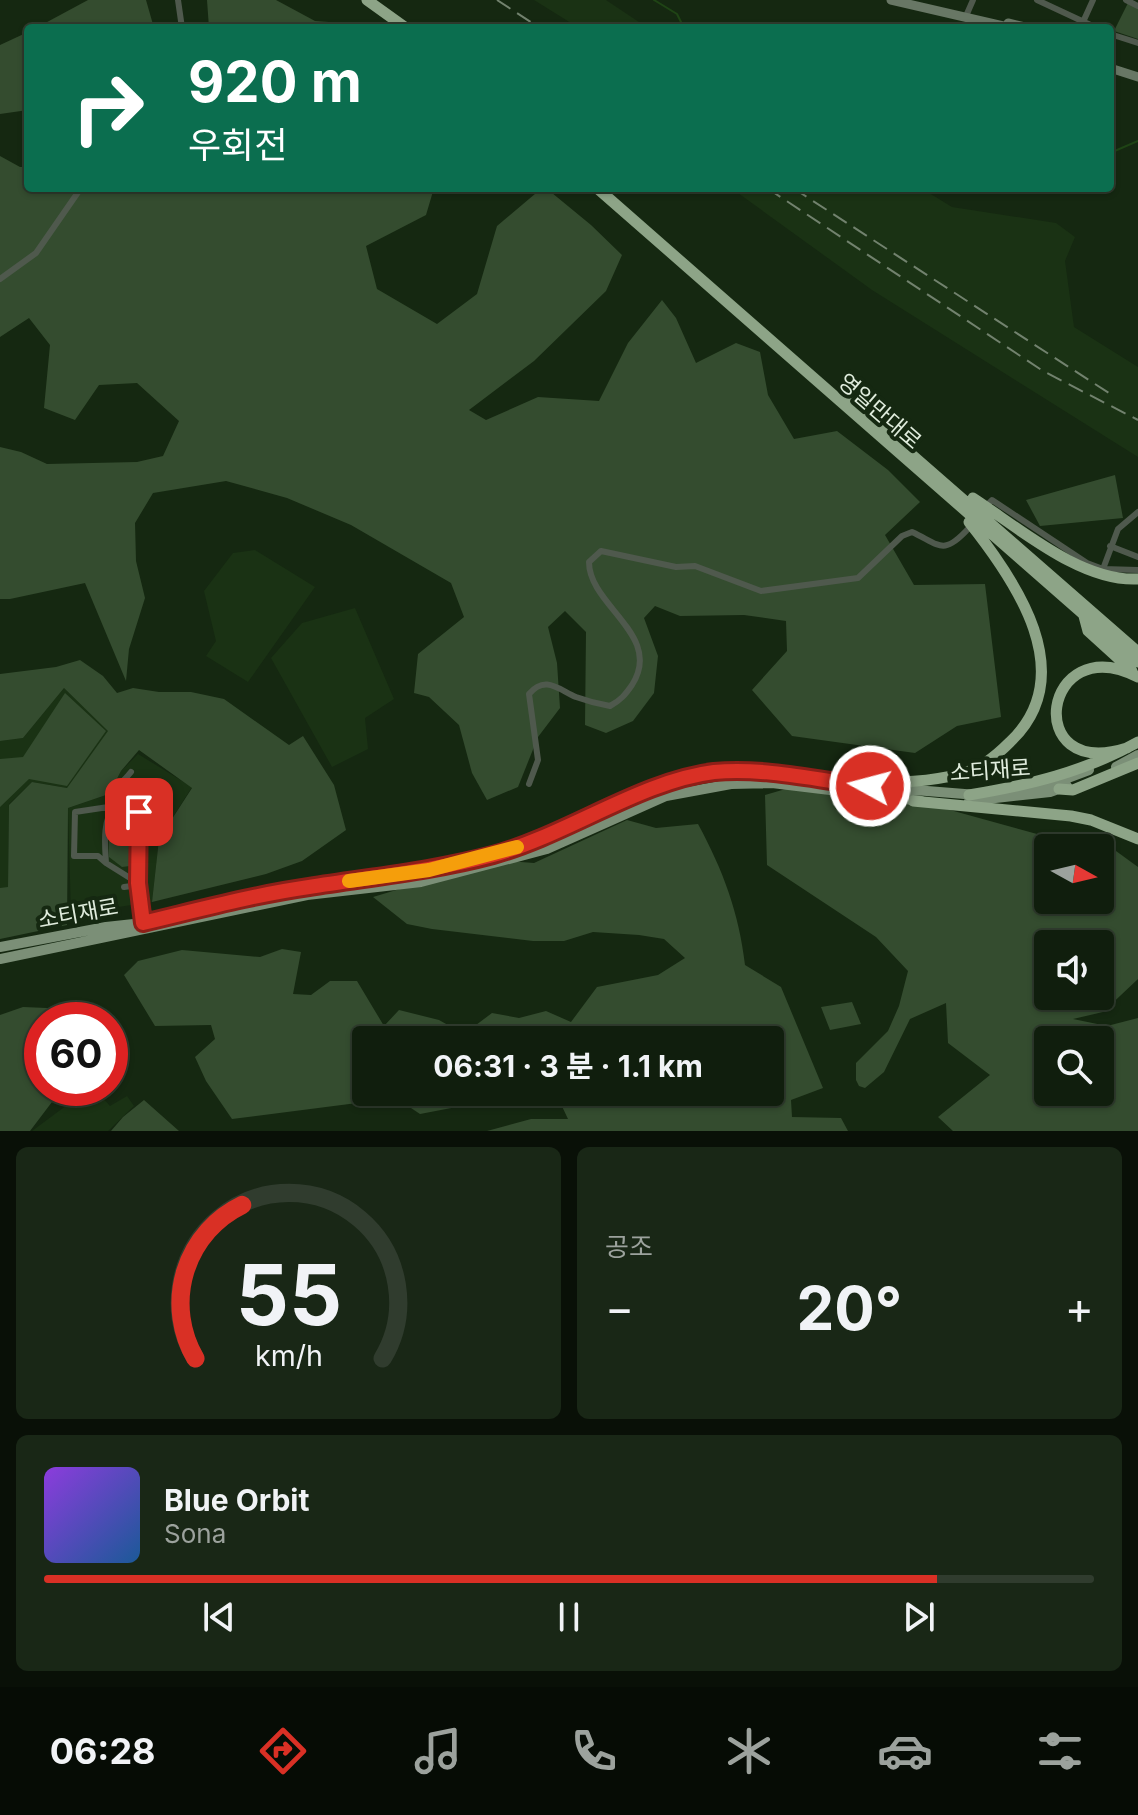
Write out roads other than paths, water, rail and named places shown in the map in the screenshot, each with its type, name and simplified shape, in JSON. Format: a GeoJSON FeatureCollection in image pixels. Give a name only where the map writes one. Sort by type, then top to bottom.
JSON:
{"type":"FeatureCollection","features":[{"type":"Feature","properties":{"kind":"highway"},"geometry":{"type":"LineString","coordinates":[[367,0],[400,24]]}},
{"type":"Feature","properties":{"kind":"highway"},"geometry":{"type":"LineString","coordinates":[[379,0],[411,24]]}},
{"type":"Feature","properties":{"kind":"highway","name":"영일만대로"},"geometry":{"type":"LineString","coordinates":[[602,192],[952,499],[1138,652]]}},
{"type":"Feature","properties":{"kind":"highway","name":"영일만대로"},"geometry":{"type":"LineString","coordinates":[[611,192],[937,475],[1138,662]]}},
{"type":"Feature","properties":{"kind":"highway"},"geometry":{"type":"LineString","coordinates":[[937,475],[1037,541],[1093,572],[1108,577],[1138,579]]}},
{"type":"Feature","properties":{"kind":"highway"},"geometry":{"type":"LineString","coordinates":[[844,783],[933,780],[983,766],[1026,728],[1035,707],[1043,679],[1041,653],[1030,619],[1003,565],[952,499]]}},
{"type":"Feature","properties":{"kind":"highway"},"geometry":{"type":"LineString","coordinates":[[1085,611],[1138,646]]}},
{"type":"Feature","properties":{"kind":"highway"},"geometry":{"type":"LineString","coordinates":[[1085,611],[1088,631],[1138,677]]}},
{"type":"Feature","properties":{"kind":"highway"},"geometry":{"type":"LineString","coordinates":[[1134,746],[1100,754],[1075,749],[1064,739],[1056,725],[1055,706],[1063,686],[1086,670],[1116,669],[1138,677]]}},
{"type":"Feature","properties":{"kind":"highway"},"geometry":{"type":"LineString","coordinates":[[969,795],[1051,779],[1134,746]]}},
{"type":"Feature","properties":{"kind":"highway"},"geometry":{"type":"LineString","coordinates":[[1059,789],[1073,790],[1138,763]]}},
{"type":"Feature","properties":{"kind":"highway"},"geometry":{"type":"LineString","coordinates":[[913,801],[1071,816],[1091,820],[1138,839]]}},
{"type":"Feature","properties":{"kind":"main road","name":"소티재로"},"geometry":{"type":"LineString","coordinates":[[0,959],[307,895],[449,876],[547,849],[666,796],[731,784],[772,783],[913,801],[977,801],[1059,789],[1120,766],[1138,755]]}},
{"type":"Feature","properties":{"kind":"main road","name":"소티재로"},"geometry":{"type":"LineString","coordinates":[[0,947],[143,923],[306,887],[429,870],[495,854],[539,840],[664,784],[711,773],[751,770],[969,795]]}},
{"type":"Feature","properties":{"kind":"street"},"geometry":{"type":"LineString","coordinates":[[178,0],[181,24]]}},
{"type":"Feature","properties":{"kind":"street"},"geometry":{"type":"LineString","coordinates":[[891,0],[997,24]]}},
{"type":"Feature","properties":{"kind":"street"},"geometry":{"type":"LineString","coordinates":[[966,16],[973,0]]}},
{"type":"Feature","properties":{"kind":"street"},"geometry":{"type":"LineString","coordinates":[[1037,0],[1088,24]]}},
{"type":"Feature","properties":{"kind":"street"},"geometry":{"type":"LineString","coordinates":[[1083,22],[1093,0]]}},
{"type":"Feature","properties":{"kind":"street"},"geometry":{"type":"LineString","coordinates":[[1126,0],[1138,6]]}},
{"type":"Feature","properties":{"kind":"street"},"geometry":{"type":"LineString","coordinates":[[966,16],[975,14],[1014,24]]}},
{"type":"Feature","properties":{"kind":"street"},"geometry":{"type":"LineString","coordinates":[[1114,35],[1138,43]]}},
{"type":"Feature","properties":{"kind":"street"},"geometry":{"type":"LineString","coordinates":[[1114,63],[1138,70]]}},
{"type":"Feature","properties":{"kind":"street"},"geometry":{"type":"LineString","coordinates":[[1114,69],[1138,77]]}},
{"type":"Feature","properties":{"kind":"street"},"geometry":{"type":"LineString","coordinates":[[0,279],[36,253],[78,192]]}},
{"type":"Feature","properties":{"kind":"street"},"geometry":{"type":"LineString","coordinates":[[987,505],[992,500],[1068,552],[1103,569],[1138,570]]}},
{"type":"Feature","properties":{"kind":"street"},"geometry":{"type":"LineString","coordinates":[[1103,569],[1118,529],[1138,512]]}},
{"type":"Feature","properties":{"kind":"street"},"geometry":{"type":"LineString","coordinates":[[529,784],[538,760],[529,694],[536,685],[549,682],[576,696],[610,706],[622,699],[637,677],[638,646],[630,629],[589,577],[589,562],[601,551],[676,567],[695,566],[761,591],[853,580],[867,571],[902,536],[912,532],[939,547],[949,546],[968,529]]}},
{"type":"Feature","properties":{"kind":"street"},"geometry":{"type":"LineString","coordinates":[[1110,546],[1138,557]]}},
{"type":"Feature","properties":{"kind":"street"},"geometry":{"type":"LineString","coordinates":[[115,806],[118,783],[131,772]]}},
{"type":"Feature","properties":{"kind":"street"},"geometry":{"type":"LineString","coordinates":[[106,863],[106,828],[110,811],[115,806]]}},
{"type":"Feature","properties":{"kind":"street"},"geometry":{"type":"LineString","coordinates":[[138,884],[98,856],[74,856],[75,812],[115,806],[139,812],[138,884],[143,923]]}},
{"type":"Feature","properties":{"kind":"street"},"geometry":{"type":"LineString","coordinates":[[124,887],[138,884]]}},
{"type":"Feature","properties":{"kind":"waterway"},"geometry":{"type":"LineString","coordinates":[[654,0],[677,14],[682,24]]}},
{"type":"Feature","properties":{"kind":"waterway"},"geometry":{"type":"LineString","coordinates":[[1114,151],[1138,141]]}},
{"type":"Feature","properties":{"kind":"waterway"},"geometry":{"type":"LineString","coordinates":[[1004,192],[1015,192]]}},
{"type":"Feature","properties":{"kind":"railway"},"geometry":{"type":"LineString","coordinates":[[497,0],[534,24]]}},
{"type":"Feature","properties":{"kind":"railway"},"geometry":{"type":"LineString","coordinates":[[773,192],[1043,371],[1138,420]]}},
{"type":"Feature","properties":{"kind":"railway"},"geometry":{"type":"LineString","coordinates":[[799,192],[1115,397]]}}]}
